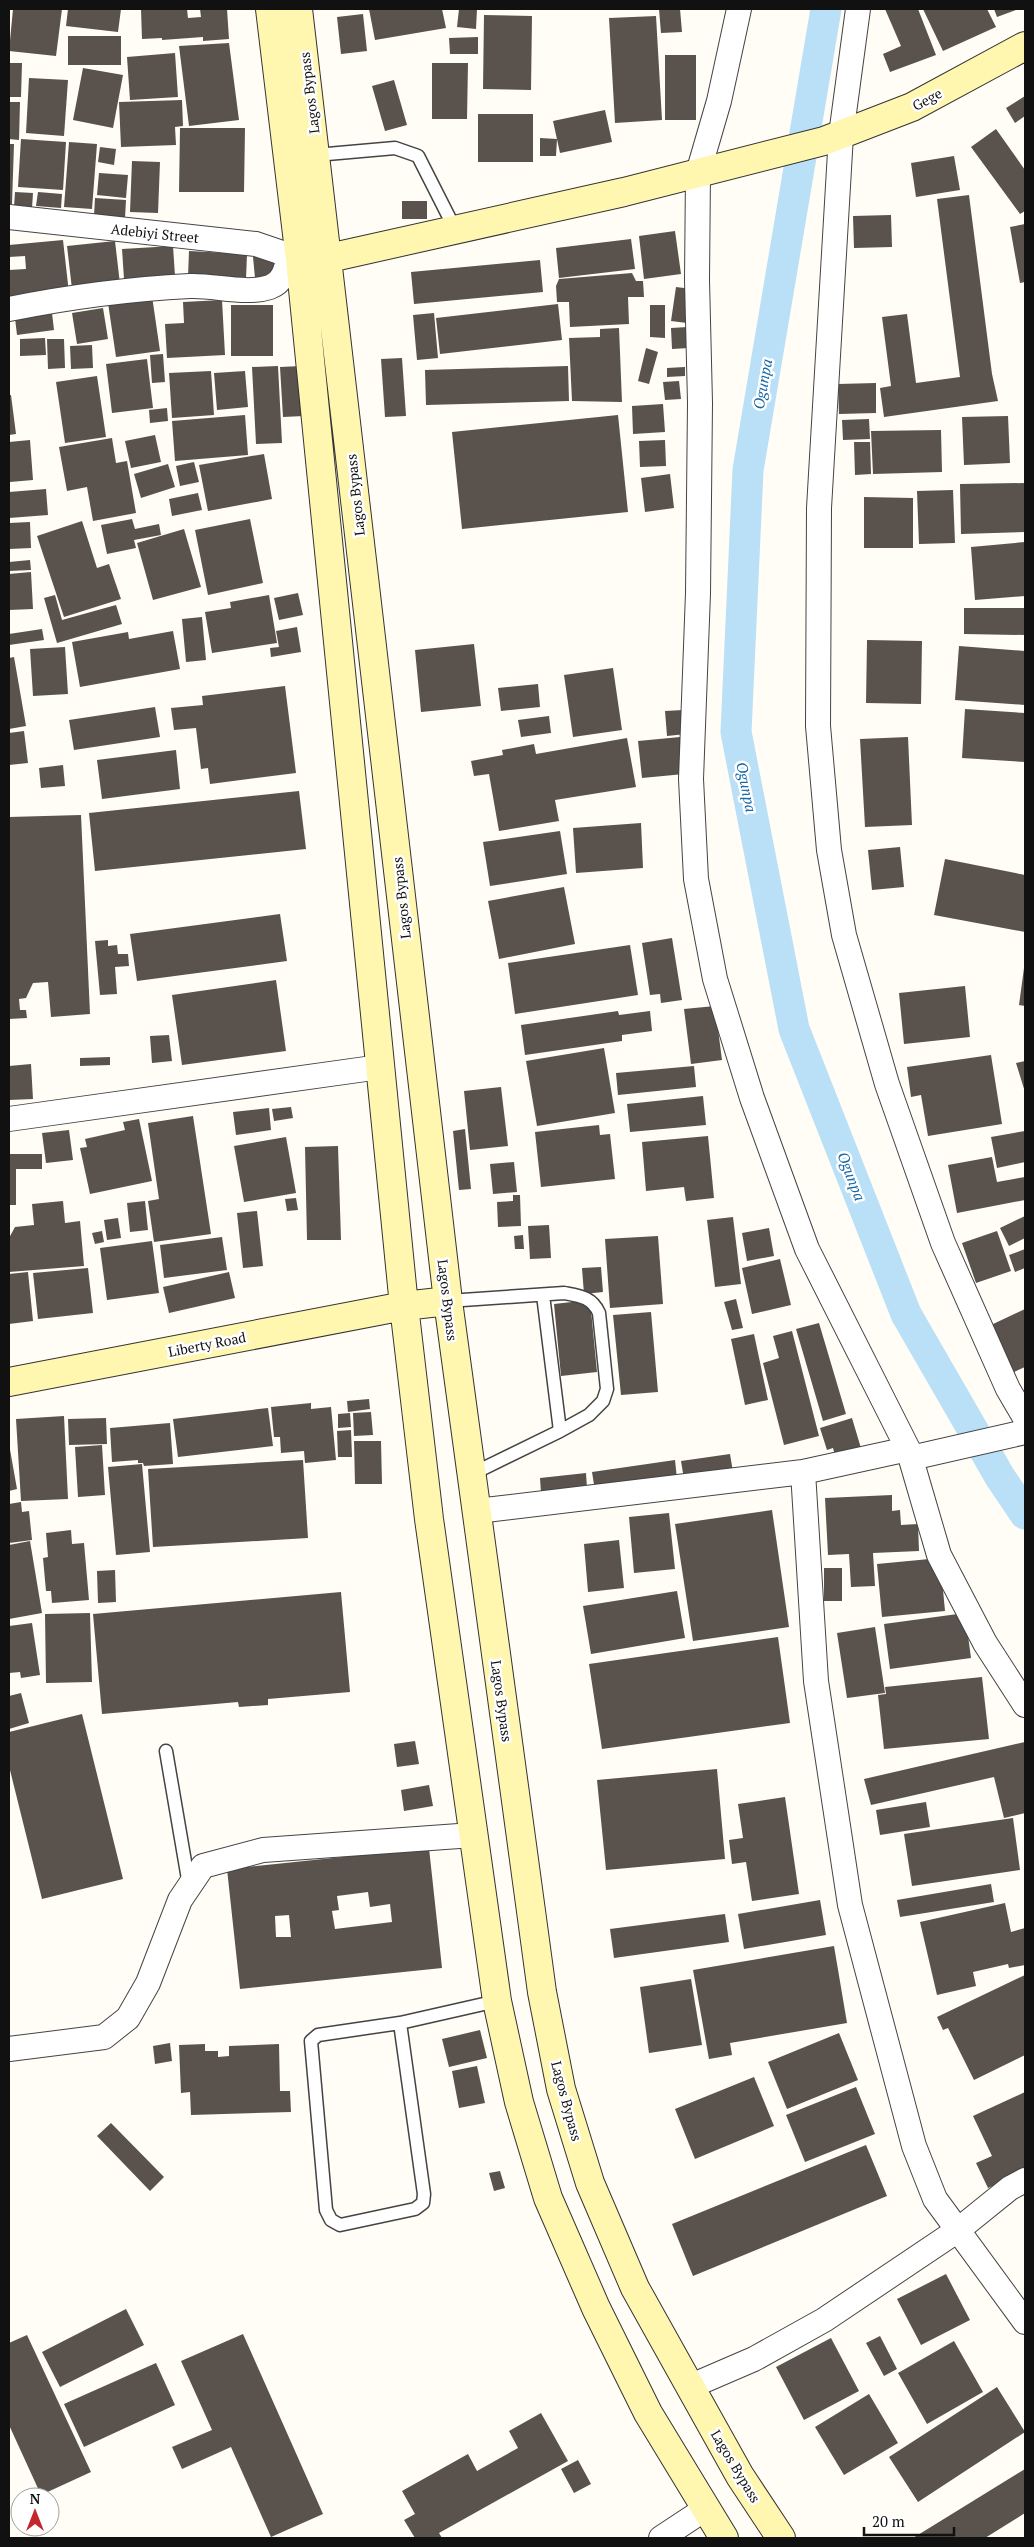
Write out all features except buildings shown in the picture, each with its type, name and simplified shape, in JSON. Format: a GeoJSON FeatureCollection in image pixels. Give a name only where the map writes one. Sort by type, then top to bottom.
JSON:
{"type":"FeatureCollection","features":[{"type":"Feature","properties":{"kind":"main road","name":"Lagos Bypass"},"geometry":{"type":"LineString","coordinates":[[270,9],[294,258],[404,1306],[429,1519],[497,2001],[520,2102],[548,2198],[596,2308],[640,2395],[705,2509],[724,2538]]}},
{"type":"Feature","properties":{"kind":"main road","name":"Lagos Bypass"},"geometry":{"type":"LineString","coordinates":[[298,9],[329,258],[448,1301],[542,1992],[561,2089],[597,2201],[634,2288],[740,2476],[781,2538]]}},
{"type":"Feature","properties":{"kind":"main road","name":"Gege"},"geometry":{"type":"LineString","coordinates":[[294,258],[329,258],[726,168],[832,138],[912,107],[1025,46]]}},
{"type":"Feature","properties":{"kind":"main road","name":"Liberty Road"},"geometry":{"type":"LineString","coordinates":[[9,1382],[404,1306],[448,1301]]}},
{"type":"Feature","properties":{"kind":"street"},"geometry":{"type":"LineString","coordinates":[[739,9],[719,101],[698,174],[699,564],[691,779],[696,879],[715,979],[752,1098],[807,1249],[910,1453],[939,1555],[985,1643],[1025,1705]]}},
{"type":"Feature","properties":{"kind":"street"},"geometry":{"type":"LineString","coordinates":[[477,1512],[803,1472],[910,1453],[1024,1428],[943,1243],[886,1084],[844,935],[829,850],[818,726],[819,508],[832,138],[858,9]]}},
{"type":"Feature","properties":{"kind":"street","name":"Adebiyi Street"},"geometry":{"type":"LineString","coordinates":[[9,217],[256,244],[294,258]]}},
{"type":"Feature","properties":{"kind":"street"},"geometry":{"type":"LineString","coordinates":[[9,309],[136,289],[193,286],[252,289],[271,287],[283,277],[294,258]]}},
{"type":"Feature","properties":{"kind":"street"},"geometry":{"type":"LineString","coordinates":[[9,1119],[380,1067]]}},
{"type":"Feature","properties":{"kind":"street"},"geometry":{"type":"LineString","coordinates":[[803,1472],[816,1681],[850,1905],[914,2146],[935,2199],[1025,2322]]}},
{"type":"Feature","properties":{"kind":"street"},"geometry":{"type":"LineString","coordinates":[[9,2049],[104,2037],[128,2018],[148,1983],[180,1900],[203,1866],[263,1850],[473,1835]]}},
{"type":"Feature","properties":{"kind":"street"},"geometry":{"type":"LineString","coordinates":[[689,2387],[754,2359],[824,2320],[958,2230],[1010,2188],[1025,2180]]}},
{"type":"Feature","properties":{"kind":"street"},"geometry":{"type":"LineString","coordinates":[[661,2538],[705,2509]]}},
{"type":"Feature","properties":{"kind":"lane"},"geometry":{"type":"LineString","coordinates":[[316,154],[395,148],[418,156],[455,229]]}},
{"type":"Feature","properties":{"kind":"lane"},"geometry":{"type":"LineString","coordinates":[[448,1301],[564,1293],[583,1296],[594,1302],[599,1313],[607,1389],[603,1401],[589,1415],[472,1474]]}},
{"type":"Feature","properties":{"kind":"lane"},"geometry":{"type":"LineString","coordinates":[[543,1295],[560,1431]]}},
{"type":"Feature","properties":{"kind":"lane"},"geometry":{"type":"LineString","coordinates":[[166,1751],[189,1886]]}},
{"type":"Feature","properties":{"kind":"lane"},"geometry":{"type":"LineString","coordinates":[[400,2023],[424,2194],[423,2203],[415,2209],[340,2225],[331,2220],[326,2210],[311,2041],[318,2035],[400,2023],[497,2001]]}},
{"type":"Feature","properties":{"kind":"waterway","name":"Ogunpa"},"geometry":{"type":"LineString","coordinates":[[826,9],[748,470],[736,732],[794,1029],[906,1314],[1000,1477],[1025,1514]]}}]}
